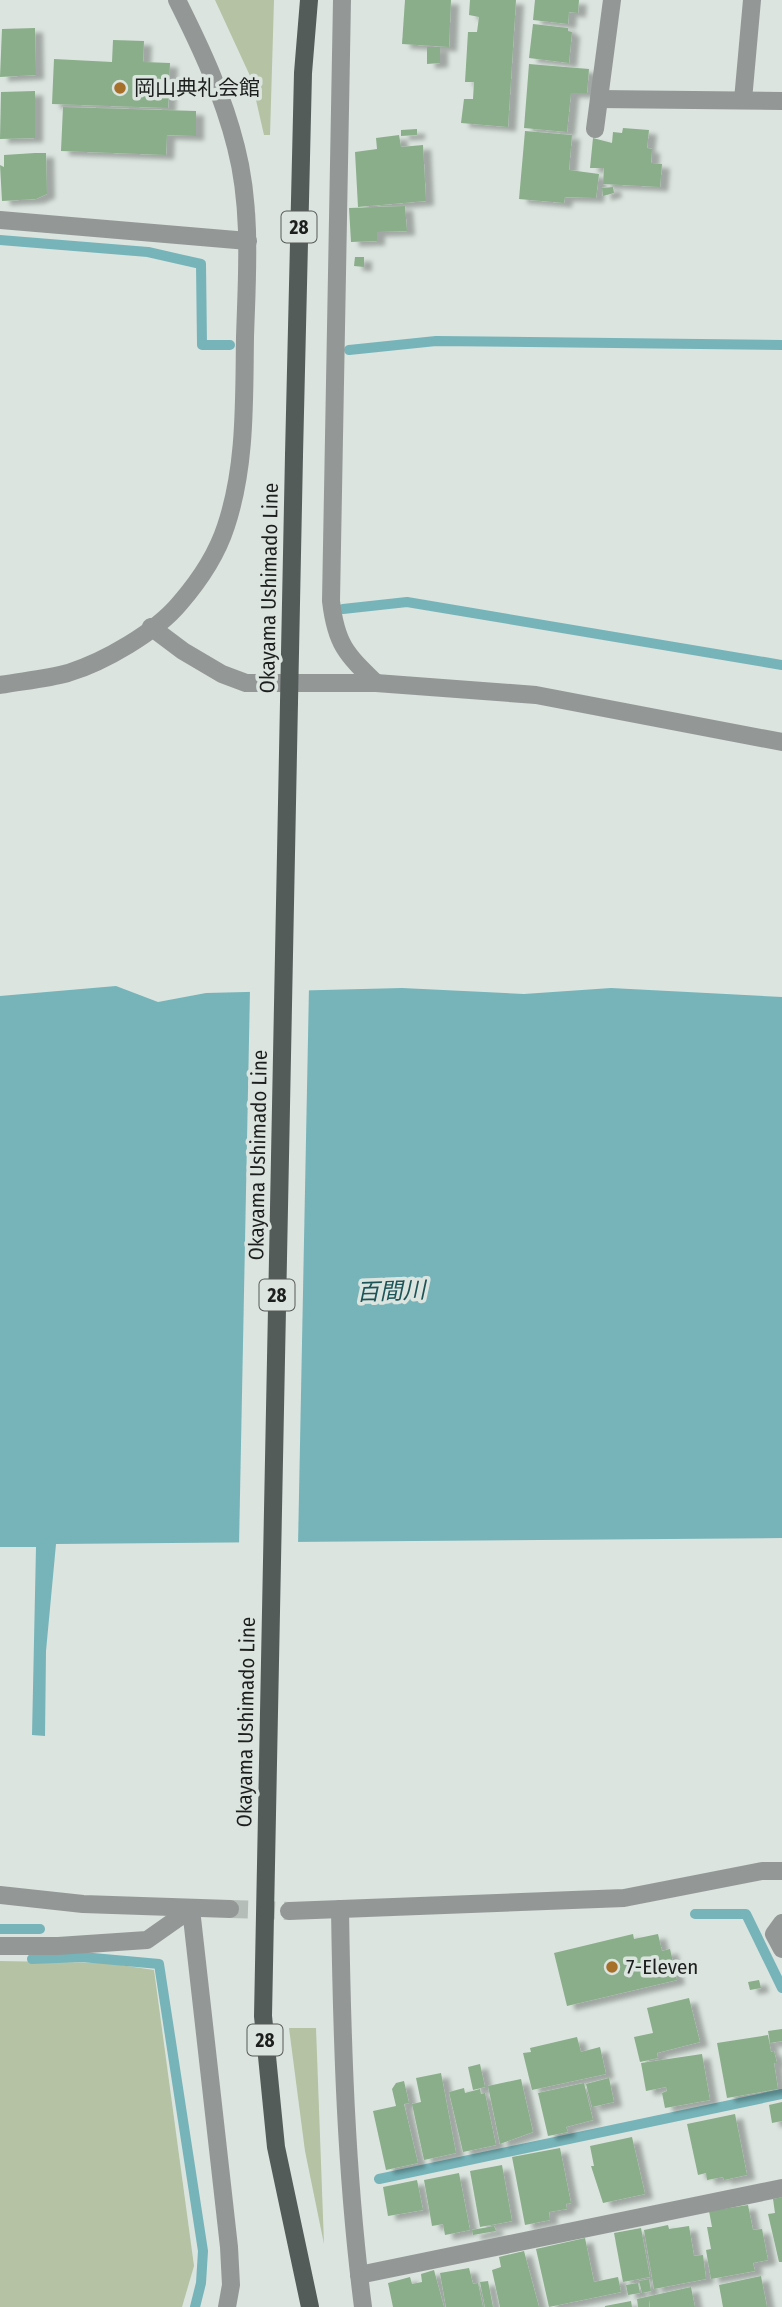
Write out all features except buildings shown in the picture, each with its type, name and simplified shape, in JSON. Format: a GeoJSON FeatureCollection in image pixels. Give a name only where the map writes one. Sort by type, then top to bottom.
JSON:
{"type":"FeatureCollection","features":[{"type":"Feature","properties":{"kind":"main road","name":"Okayama Ushimado Line"},"geometry":{"type":"LineString","coordinates":[[309,0],[303,73],[294,454],[263,2016],[276,2147],[310,2307]]}},
{"type":"Feature","properties":{"kind":"street"},"geometry":{"type":"LineString","coordinates":[[0,685],[68,673],[128,645],[178,606],[205,570],[225,529],[238,484],[243,432],[247,241],[239,162],[223,101],[177,0]]}},
{"type":"Feature","properties":{"kind":"street"},"geometry":{"type":"LineString","coordinates":[[342,0],[331,601],[333,620],[345,652],[376,683]]}},
{"type":"Feature","properties":{"kind":"street"},"geometry":{"type":"LineString","coordinates":[[595,129],[612,0]]}},
{"type":"Feature","properties":{"kind":"street"},"geometry":{"type":"LineString","coordinates":[[743,100],[752,0]]}},
{"type":"Feature","properties":{"kind":"street"},"geometry":{"type":"LineString","coordinates":[[599,99],[782,101]]}},
{"type":"Feature","properties":{"kind":"street"},"geometry":{"type":"LineString","coordinates":[[0,220],[247,241]]}},
{"type":"Feature","properties":{"kind":"street"},"geometry":{"type":"LineString","coordinates":[[151,627],[183,651],[222,674],[246,683],[376,683],[536,695],[782,742]]}},
{"type":"Feature","properties":{"kind":"street"},"geometry":{"type":"LineString","coordinates":[[289,1911],[624,1898],[748,1874],[782,1871]]}},
{"type":"Feature","properties":{"kind":"street"},"geometry":{"type":"LineString","coordinates":[[0,1895],[83,1904],[230,1909]]}},
{"type":"Feature","properties":{"kind":"street"},"geometry":{"type":"LineString","coordinates":[[0,1945],[58,1946],[147,1940],[191,1909]]}},
{"type":"Feature","properties":{"kind":"street"},"geometry":{"type":"LineString","coordinates":[[191,1909],[229,2247],[231,2285],[227,2307]]}},
{"type":"Feature","properties":{"kind":"street"},"geometry":{"type":"LineString","coordinates":[[340,1909],[342,2028],[363,2307]]}},
{"type":"Feature","properties":{"kind":"street"},"geometry":{"type":"LineString","coordinates":[[782,1923],[774,1934],[782,1949]]}},
{"type":"Feature","properties":{"kind":"street"},"geometry":{"type":"LineString","coordinates":[[359,2275],[782,2188]]}},
{"type":"Feature","properties":{"kind":"green space"},"geometry":{"type":"Polygon","coordinates":[[[215,0],[274,0],[270,135],[264,135],[251,78],[215,0]]]}},
{"type":"Feature","properties":{"kind":"green space"},"geometry":{"type":"Polygon","coordinates":[[[0,1961],[107,1963],[154,1970],[194,2266],[182,2307],[0,2307],[0,1961]]]}},
{"type":"Feature","properties":{"kind":"green space"},"geometry":{"type":"Polygon","coordinates":[[[289,2028],[316,2028],[324,2244],[305,2151],[289,2028]]]}},
{"type":"Feature","properties":{"kind":"water","name":"百間川"},"geometry":{"type":"Polygon","coordinates":[[[116,986],[158,1002],[206,993],[402,988],[524,994],[611,988],[782,997],[782,1538],[56,1544],[46,1651],[45,1736],[32,1735],[36,1547],[0,1547],[0,996],[116,986]]]}},
{"type":"Feature","properties":{"kind":"pier"},"geometry":{"type":"Polygon","coordinates":[[[309,987],[298,1546],[239,1546],[250,989],[309,987]]]}},
{"type":"Feature","properties":{"kind":"waterway"},"geometry":{"type":"LineString","coordinates":[[0,240],[148,252],[201,264],[202,345],[230,345]]}},
{"type":"Feature","properties":{"kind":"waterway"},"geometry":{"type":"LineString","coordinates":[[349,350],[436,341],[782,345]]}},
{"type":"Feature","properties":{"kind":"waterway"},"geometry":{"type":"LineString","coordinates":[[343,609],[407,602],[782,665]]}},
{"type":"Feature","properties":{"kind":"waterway"},"geometry":{"type":"LineString","coordinates":[[695,1914],[746,1914],[782,1988]]}},
{"type":"Feature","properties":{"kind":"waterway"},"geometry":{"type":"LineString","coordinates":[[0,1929],[40,1929]]}},
{"type":"Feature","properties":{"kind":"waterway"},"geometry":{"type":"LineString","coordinates":[[32,1959],[82,1957],[159,1964],[203,2251],[201,2283],[195,2307]]}},
{"type":"Feature","properties":{"kind":"waterway"},"geometry":{"type":"LineString","coordinates":[[379,2179],[782,2094]]}},
{"type":"Feature","properties":{"kind":"tunnel"},"geometry":{"type":"LineString","coordinates":[[230,1909],[289,1911]]}},
{"type":"Feature","properties":{"kind":"place","name":"岡山典礼会館"},"geometry":{"type":"Point","coordinates":[120,88]}},
{"type":"Feature","properties":{"kind":"place","name":"7-Eleven"},"geometry":{"type":"Point","coordinates":[612,1967]}}]}
